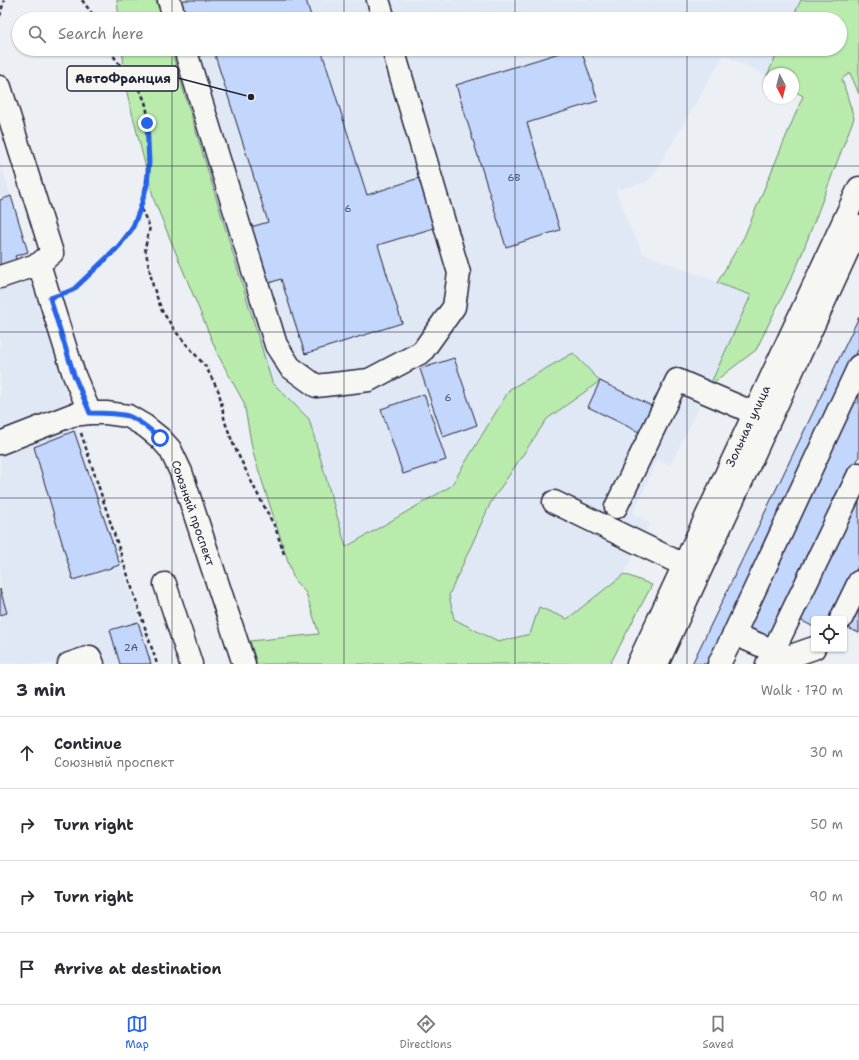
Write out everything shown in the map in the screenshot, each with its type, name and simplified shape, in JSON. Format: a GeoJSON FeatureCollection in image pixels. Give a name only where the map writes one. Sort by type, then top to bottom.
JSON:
{"type":"FeatureCollection","features":[{"type":"Feature","properties":{"kind":"street"},"geometry":{"type":"LineString","coordinates":[[169,0],[173,12]]}},
{"type":"Feature","properties":{"kind":"street"},"geometry":{"type":"LineString","coordinates":[[378,0],[382,12]]}},
{"type":"Feature","properties":{"kind":"street"},"geometry":{"type":"LineString","coordinates":[[186,56],[276,345],[290,367],[316,386],[369,380],[422,352],[454,307],[459,272],[395,56]]}},
{"type":"Feature","properties":{"kind":"street"},"geometry":{"type":"LineString","coordinates":[[0,87],[52,253],[39,264],[0,277]]}},
{"type":"Feature","properties":{"kind":"street","name":"Зольная улица"},"geometry":{"type":"LineString","coordinates":[[657,664],[692,568],[754,413],[859,188]]}},
{"type":"Feature","properties":{"kind":"street","name":"Зольная улица"},"geometry":{"type":"LineString","coordinates":[[638,664],[692,568],[859,226]]}},
{"type":"Feature","properties":{"kind":"street"},"geometry":{"type":"LineString","coordinates":[[39,264],[74,375],[83,414]]}},
{"type":"Feature","properties":{"kind":"street"},"geometry":{"type":"LineString","coordinates":[[719,664],[859,366]]}},
{"type":"Feature","properties":{"kind":"street"},"geometry":{"type":"LineString","coordinates":[[616,507],[677,380],[754,413]]}},
{"type":"Feature","properties":{"kind":"street","name":"Союзный проспект"},"geometry":{"type":"LineString","coordinates":[[0,443],[72,415],[106,413],[128,416],[145,426],[160,438],[170,449],[181,472],[244,664]]}},
{"type":"Feature","properties":{"kind":"street"},"geometry":{"type":"LineString","coordinates":[[780,659],[859,474]]}},
{"type":"Feature","properties":{"kind":"street"},"geometry":{"type":"LineString","coordinates":[[554,502],[692,568]]}},
{"type":"Feature","properties":{"kind":"street"},"geometry":{"type":"LineString","coordinates":[[842,616],[859,582]]}},
{"type":"Feature","properties":{"kind":"street"},"geometry":{"type":"LineString","coordinates":[[165,584],[191,664]]}},
{"type":"Feature","properties":{"kind":"street"},"geometry":{"type":"LineString","coordinates":[[734,634],[780,659],[811,649]]}},
{"type":"Feature","properties":{"kind":"street"},"geometry":{"type":"LineString","coordinates":[[69,664],[90,657],[93,664]]}},
{"type":"Feature","properties":{"kind":"path"},"geometry":{"type":"LineString","coordinates":[[0,16],[4,0]]}},
{"type":"Feature","properties":{"kind":"path"},"geometry":{"type":"LineString","coordinates":[[82,0],[91,12]]}},
{"type":"Feature","properties":{"kind":"path"},"geometry":{"type":"LineString","coordinates":[[50,298],[73,290],[118,247],[132,229],[147,185],[149,162],[145,103],[137,86],[122,69],[114,56]]}},
{"type":"Feature","properties":{"kind":"path"},"geometry":{"type":"LineString","coordinates":[[140,209],[150,227],[145,248],[153,286],[162,311],[176,332],[206,367],[219,392],[225,422],[234,446],[275,527],[284,554]]}},
{"type":"Feature","properties":{"kind":"path"},"geometry":{"type":"LineString","coordinates":[[83,414],[158,664]]}},
{"type":"Feature","properties":{"kind":"shaded area"},"geometry":{"type":"Polygon","coordinates":[[[154,0],[801,0],[795,12],[158,12],[154,0]]]}},
{"type":"Feature","properties":{"kind":"shaded area"},"geometry":{"type":"Polygon","coordinates":[[[170,56],[723,56],[654,174],[647,182],[616,190],[630,228],[639,243],[642,253],[751,295],[710,385],[670,465],[658,459],[633,514],[650,523],[624,574],[567,619],[531,634],[498,642],[454,619],[449,595],[491,502],[547,419],[600,381],[510,389],[451,486],[346,547],[313,554],[170,56]]]}},
{"type":"Feature","properties":{"kind":"shaded area"},"geometry":{"type":"Polygon","coordinates":[[[726,56],[776,56],[771,68],[763,68],[763,74],[726,56]]]}},
{"type":"Feature","properties":{"kind":"shaded area"},"geometry":{"type":"Polygon","coordinates":[[[0,161],[33,266],[72,415],[154,664],[0,664],[0,161]]]}},
{"type":"Feature","properties":{"kind":"green space"},"geometry":{"type":"Polygon","coordinates":[[[117,0],[156,0],[160,12],[118,12],[117,0]]]}},
{"type":"Feature","properties":{"kind":"green space"},"geometry":{"type":"Polygon","coordinates":[[[801,0],[859,0],[859,94],[850,73],[842,79],[854,118],[798,264],[756,350],[710,385],[751,295],[717,283],[744,237],[803,96],[799,94],[799,68],[771,68],[776,56],[847,56],[847,12],[795,12],[801,0]]]}},
{"type":"Feature","properties":{"kind":"green space"},"geometry":{"type":"Polygon","coordinates":[[[123,56],[173,56],[272,382],[309,419],[346,547],[451,486],[510,389],[573,353],[600,381],[547,419],[491,502],[449,595],[454,619],[498,642],[530,634],[539,607],[567,619],[624,574],[652,585],[610,664],[257,664],[250,641],[319,634],[306,593],[294,580],[253,453],[244,403],[218,355],[154,200],[127,93],[123,56]]]}},
{"type":"Feature","properties":{"kind":"building"},"geometry":{"type":"Polygon","coordinates":[[[176,0],[306,0],[310,12],[180,12],[176,0]]]}},
{"type":"Feature","properties":{"kind":"building"},"geometry":{"type":"Polygon","coordinates":[[[215,56],[323,56],[367,195],[422,177],[437,227],[378,245],[402,323],[305,354],[281,279],[269,283],[251,227],[268,222],[215,56]]]}},
{"type":"Feature","properties":{"kind":"building"},"geometry":{"type":"Polygon","coordinates":[[[549,56],[583,56],[598,101],[527,123],[560,230],[506,247],[456,85],[549,56]]]}},
{"type":"Feature","properties":{"kind":"building"},"geometry":{"type":"Polygon","coordinates":[[[11,196],[28,252],[15,256],[18,264],[0,270],[0,200],[11,196]]]}},
{"type":"Feature","properties":{"kind":"building"},"geometry":{"type":"Polygon","coordinates":[[[859,317],[859,348],[709,664],[692,664],[859,317]]]}},
{"type":"Feature","properties":{"kind":"building"},"geometry":{"type":"Polygon","coordinates":[[[454,358],[477,425],[443,437],[420,369],[454,358]]]}},
{"type":"Feature","properties":{"kind":"building"},"geometry":{"type":"Polygon","coordinates":[[[600,381],[654,407],[641,433],[588,407],[600,381]]]}},
{"type":"Feature","properties":{"kind":"building"},"geometry":{"type":"Polygon","coordinates":[[[859,391],[859,457],[773,640],[745,627],[859,391]]]}},
{"type":"Feature","properties":{"kind":"building"},"geometry":{"type":"Polygon","coordinates":[[[424,394],[446,460],[403,474],[381,409],[424,394]]]}},
{"type":"Feature","properties":{"kind":"building"},"geometry":{"type":"Polygon","coordinates":[[[74,431],[120,565],[73,580],[34,447],[74,431]]]}},
{"type":"Feature","properties":{"kind":"building"},"geometry":{"type":"Polygon","coordinates":[[[859,498],[859,564],[833,616],[811,616],[811,626],[800,620],[859,498]]]}},
{"type":"Feature","properties":{"kind":"building"},"geometry":{"type":"Polygon","coordinates":[[[0,589],[7,613],[0,615],[0,589]]]}},
{"type":"Feature","properties":{"kind":"building"},"geometry":{"type":"Polygon","coordinates":[[[859,605],[859,633],[848,628],[859,605]]]}},
{"type":"Feature","properties":{"kind":"building"},"geometry":{"type":"Polygon","coordinates":[[[138,622],[151,664],[120,664],[110,630],[138,622]]]}},
{"type":"Feature","properties":{"kind":"place","name":"АвтоФранция"},"geometry":{"type":"Point","coordinates":[251,97]}},
{"type":"Feature","properties":{"kind":"route"},"geometry":{"type":"LineString","coordinates":[[147,123],[149,162],[147,185],[132,229],[105,261],[73,290],[50,298],[74,375],[90,413],[106,413],[128,416],[145,426],[160,438]]}}]}
